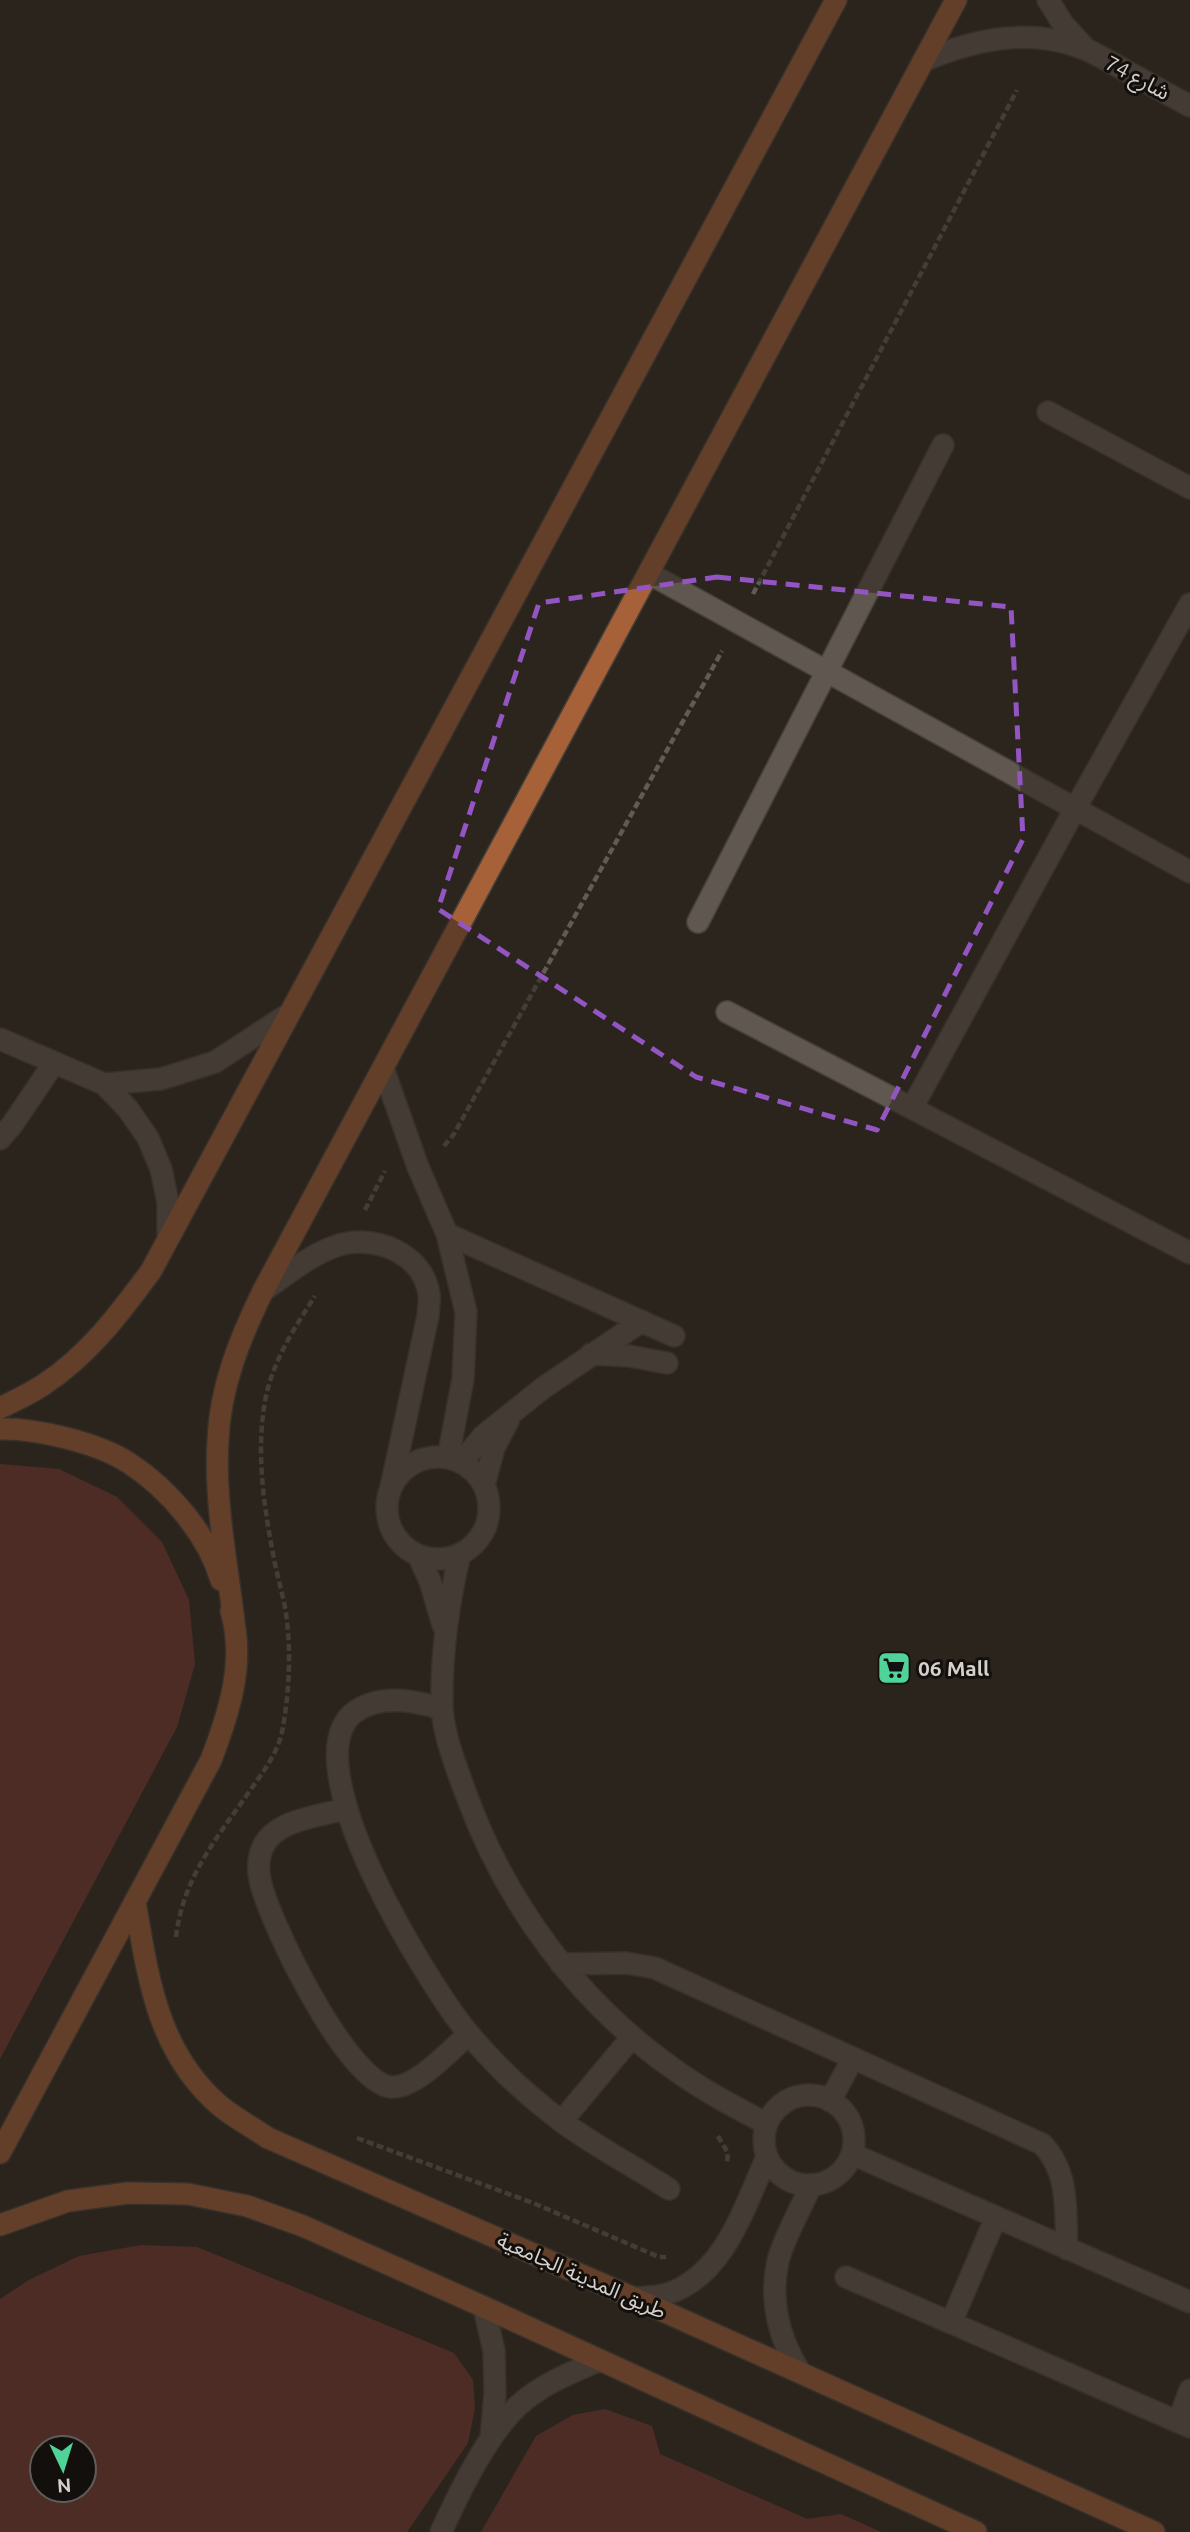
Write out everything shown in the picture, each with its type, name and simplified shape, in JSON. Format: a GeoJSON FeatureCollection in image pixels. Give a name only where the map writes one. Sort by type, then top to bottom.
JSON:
{"type":"FeatureCollection","features":[{"type":"Feature","properties":{"kind":"main road"},"geometry":{"type":"LineString","coordinates":[[0,1408],[43,1385],[82,1355],[118,1316],[151,1271],[836,0]]}},
{"type":"Feature","properties":{"kind":"main road"},"geometry":{"type":"LineString","coordinates":[[0,2153],[211,1760],[228,1716],[236,1669],[234,1622],[217,1474],[218,1437],[226,1385],[240,1337],[956,0]]}},
{"type":"Feature","properties":{"kind":"main road"},"geometry":{"type":"LineString","coordinates":[[0,1429],[68,1437],[129,1463],[179,1505],[215,1560],[234,1622]]}},
{"type":"Feature","properties":{"kind":"main road","name":"طريق المدينة الجامعية"},"geometry":{"type":"LineString","coordinates":[[135,1901],[148,1977],[161,2022],[183,2065],[219,2105],[268,2138],[635,2298],[1154,2532]]}},
{"type":"Feature","properties":{"kind":"main road"},"geometry":{"type":"LineString","coordinates":[[0,2225],[68,2201],[128,2193],[188,2194],[247,2206],[303,2226],[976,2532]]}},
{"type":"Feature","properties":{"kind":"street","name":"شارع 74"},"geometry":{"type":"LineString","coordinates":[[1048,0],[1063,24],[1086,49]]}},
{"type":"Feature","properties":{"kind":"street","name":"شارع 74"},"geometry":{"type":"LineString","coordinates":[[923,61],[986,39],[1042,39],[1086,49],[1190,106]]}},
{"type":"Feature","properties":{"kind":"street"},"geometry":{"type":"LineString","coordinates":[[1048,412],[1190,488]]}},
{"type":"Feature","properties":{"kind":"street"},"geometry":{"type":"LineString","coordinates":[[698,922],[943,444]]}},
{"type":"Feature","properties":{"kind":"street"},"geometry":{"type":"LineString","coordinates":[[650,574],[1190,872]]}},
{"type":"Feature","properties":{"kind":"street"},"geometry":{"type":"LineString","coordinates":[[912,1108],[1190,604]]}},
{"type":"Feature","properties":{"kind":"street"},"geometry":{"type":"LineString","coordinates":[[727,1012],[1190,1253]]}},
{"type":"Feature","properties":{"kind":"street"},"geometry":{"type":"LineString","coordinates":[[104,1084],[161,1079],[215,1062],[287,1015]]}},
{"type":"Feature","properties":{"kind":"street"},"geometry":{"type":"LineString","coordinates":[[0,1039],[104,1084],[128,1109],[141,1128],[161,1169],[168,1202],[169,1237]]}},
{"type":"Feature","properties":{"kind":"street"},"geometry":{"type":"LineString","coordinates":[[0,1139],[54,1063]]}},
{"type":"Feature","properties":{"kind":"street"},"geometry":{"type":"LineString","coordinates":[[383,1068],[418,1167],[447,1234],[466,1312],[466,1343],[455,1460]]}},
{"type":"Feature","properties":{"kind":"street"},"geometry":{"type":"LineString","coordinates":[[447,1234],[674,1336]]}},
{"type":"Feature","properties":{"kind":"street"},"geometry":{"type":"LineString","coordinates":[[263,1291],[334,1247],[349,1242],[394,1249],[411,1259],[424,1276],[429,1295],[428,1316],[387,1502],[388,1519],[394,1534],[404,1546],[418,1555],[432,1559],[460,1554],[472,1547],[487,1525],[488,1498],[484,1485],[474,1472],[455,1460],[430,1458],[414,1463],[401,1473],[391,1487]]}},
{"type":"Feature","properties":{"kind":"street"},"geometry":{"type":"LineString","coordinates":[[455,1460],[543,1388],[642,1321]]}},
{"type":"Feature","properties":{"kind":"street"},"geometry":{"type":"LineString","coordinates":[[591,1354],[629,1356],[667,1363]]}},
{"type":"Feature","properties":{"kind":"street"},"geometry":{"type":"LineString","coordinates":[[484,1485],[494,1448],[512,1414]]}},
{"type":"Feature","properties":{"kind":"street"},"geometry":{"type":"LineString","coordinates":[[460,1554],[445,1634],[442,1709],[456,1764],[489,1849],[528,1918],[561,1964],[595,2002],[632,2037],[675,2070],[719,2099],[767,2124]]}},
{"type":"Feature","properties":{"kind":"street"},"geometry":{"type":"LineString","coordinates":[[418,1555],[429,1580],[445,1634]]}},
{"type":"Feature","properties":{"kind":"street"},"geometry":{"type":"LineString","coordinates":[[442,1709],[406,1700],[367,1703],[350,1715],[340,1732],[336,1752],[345,1809],[369,1867],[402,1935],[469,2034],[525,2090],[562,2121],[669,2189]]}},
{"type":"Feature","properties":{"kind":"street"},"geometry":{"type":"LineString","coordinates":[[345,1809],[287,1825],[273,1834],[262,1847],[258,1864],[260,1880],[275,1924],[304,1980],[334,2034],[366,2074],[378,2083],[392,2087],[407,2084],[420,2077],[469,2034]]}},
{"type":"Feature","properties":{"kind":"street"},"geometry":{"type":"LineString","coordinates":[[561,1964],[626,1963],[655,1968],[1042,2144],[1051,2153],[1062,2177],[1068,2249]]}},
{"type":"Feature","properties":{"kind":"street"},"geometry":{"type":"LineString","coordinates":[[562,2121],[632,2037]]}},
{"type":"Feature","properties":{"kind":"street"},"geometry":{"type":"LineString","coordinates":[[830,2101],[853,2057]]}},
{"type":"Feature","properties":{"kind":"street"},"geometry":{"type":"LineString","coordinates":[[818,2096],[830,2101],[851,2123],[854,2139],[852,2154],[843,2170],[829,2181],[811,2185],[797,2184],[784,2178],[774,2169],[767,2157],[764,2140],[767,2124],[773,2113],[794,2098],[818,2096]]}},
{"type":"Feature","properties":{"kind":"street"},"geometry":{"type":"LineString","coordinates":[[852,2154],[1190,2302]]}},
{"type":"Feature","properties":{"kind":"street"},"geometry":{"type":"LineString","coordinates":[[635,2298],[666,2295],[691,2283],[714,2262],[732,2236],[767,2157]]}},
{"type":"Feature","properties":{"kind":"street"},"geometry":{"type":"LineString","coordinates":[[800,2372],[787,2351],[778,2322],[775,2287],[778,2259],[811,2185]]}},
{"type":"Feature","properties":{"kind":"street"},"geometry":{"type":"LineString","coordinates":[[951,2323],[996,2217]]}},
{"type":"Feature","properties":{"kind":"street"},"geometry":{"type":"LineString","coordinates":[[846,2277],[1184,2424],[1190,2390]]}},
{"type":"Feature","properties":{"kind":"street"},"geometry":{"type":"LineString","coordinates":[[484,2307],[494,2351],[495,2394],[491,2437]]}},
{"type":"Feature","properties":{"kind":"street"},"geometry":{"type":"LineString","coordinates":[[441,2532],[491,2437],[520,2404],[558,2379],[600,2360]]}},
{"type":"Feature","properties":{"kind":"path"},"geometry":{"type":"LineString","coordinates":[[349,1242],[393,1155],[418,1167],[440,1150],[454,1134],[738,622],[1017,90]]}},
{"type":"Feature","properties":{"kind":"path"},"geometry":{"type":"LineString","coordinates":[[176,1942],[179,1915],[194,1877],[210,1848],[270,1762],[281,1735],[289,1673],[289,1646],[287,1619],[265,1516],[261,1482],[261,1428],[267,1394],[282,1352],[315,1295]]}},
{"type":"Feature","properties":{"kind":"path"},"geometry":{"type":"LineString","coordinates":[[717,2134],[728,2153],[726,2172]]}},
{"type":"Feature","properties":{"kind":"path"},"geometry":{"type":"LineString","coordinates":[[353,2137],[533,2203],[659,2257],[677,2256]]}},
{"type":"Feature","properties":{"kind":"highlighted area"},"geometry":{"type":"Polygon","coordinates":[[[717,577],[1011,607],[1023,839],[877,1130],[696,1077],[438,909],[539,603],[717,577]]]}},
{"type":"Feature","properties":{"kind":"shaded area"},"geometry":{"type":"Polygon","coordinates":[[[0,1464],[59,1469],[117,1497],[162,1542],[189,1600],[195,1664],[177,1727],[0,2059],[0,1464]]]}},
{"type":"Feature","properties":{"kind":"shaded area"},"geometry":{"type":"Polygon","coordinates":[[[141,2245],[197,2247],[454,2353],[473,2380],[475,2408],[468,2443],[407,2532],[0,2532],[0,2299],[29,2280],[79,2256],[141,2245]]]}},
{"type":"Feature","properties":{"kind":"shaded area"},"geometry":{"type":"Polygon","coordinates":[[[605,2409],[652,2426],[660,2454],[807,2519],[841,2514],[881,2532],[481,2532],[536,2436],[573,2415],[605,2409]]]}},
{"type":"Feature","properties":{"kind":"place","name":"06 Mall"},"geometry":{"type":"Point","coordinates":[894,1668]}}]}
